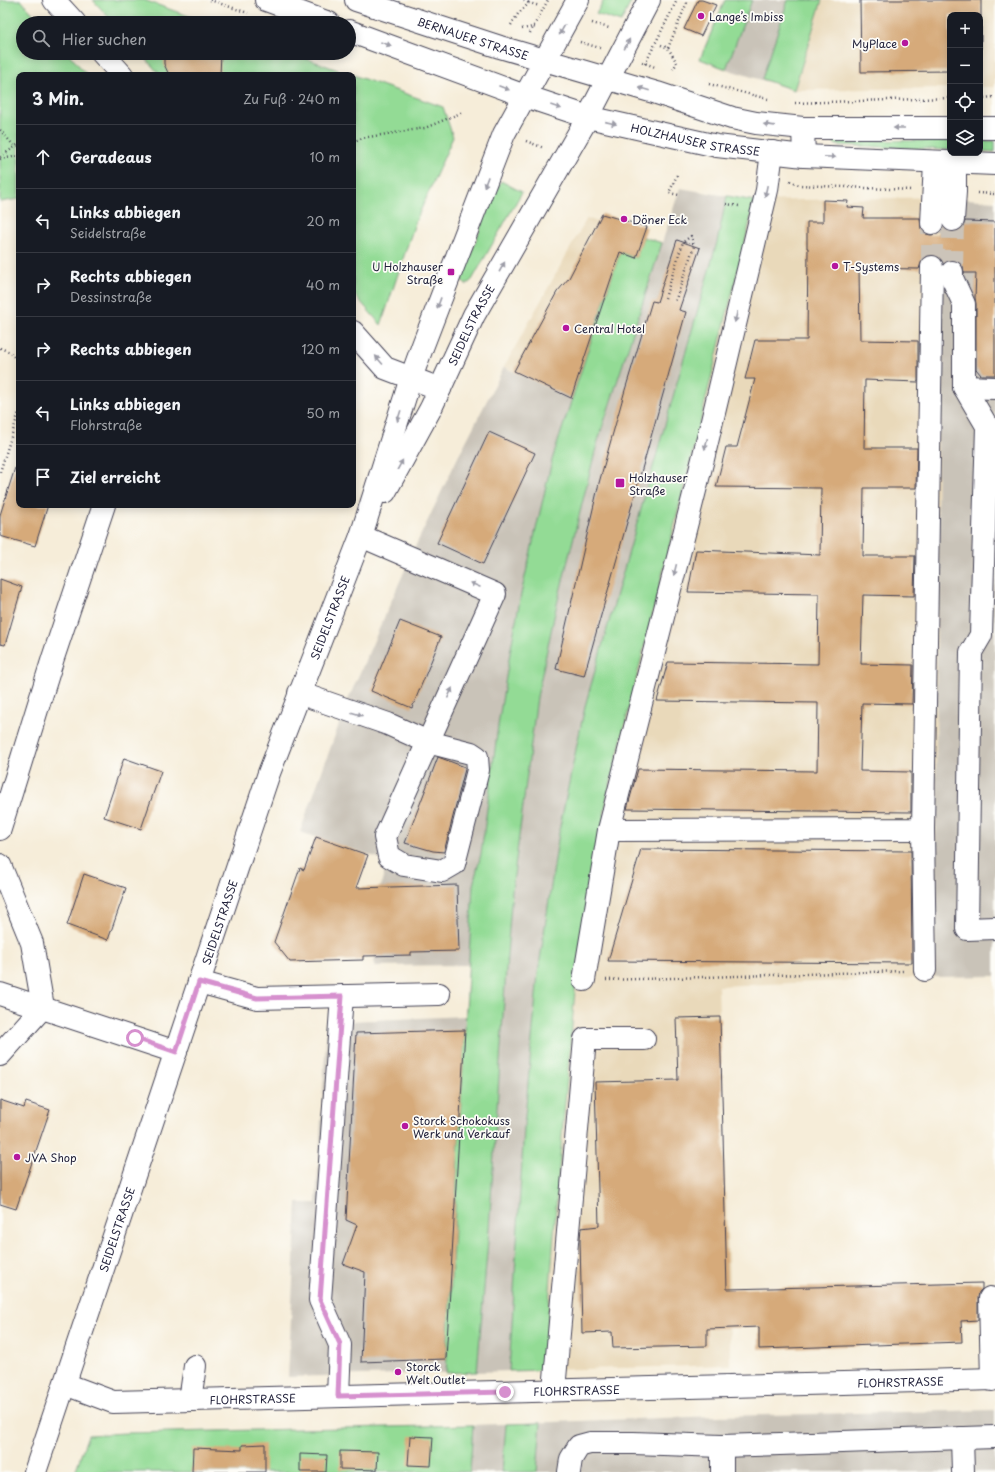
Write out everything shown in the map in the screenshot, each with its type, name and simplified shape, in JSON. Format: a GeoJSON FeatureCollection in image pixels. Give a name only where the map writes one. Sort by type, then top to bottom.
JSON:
{"type":"FeatureCollection","features":[{"type":"Feature","properties":{"kind":"main road"},"geometry":{"type":"LineString","coordinates":[[54,0],[69,16]]}},
{"type":"Feature","properties":{"kind":"main road","name":"BERNAUER STRASSE"},"geometry":{"type":"LineString","coordinates":[[356,0],[500,47],[609,78]]}},
{"type":"Feature","properties":{"kind":"main road","name":"SEIDELSTRASSE"},"geometry":{"type":"LineString","coordinates":[[35,1472],[269,773],[361,536],[411,378],[504,134],[578,0]]}},
{"type":"Feature","properties":{"kind":"main road","name":"SEIDELSTRASSE"},"geometry":{"type":"LineString","coordinates":[[361,536],[431,408],[474,316],[588,117],[649,0]]}},
{"type":"Feature","properties":{"kind":"main road"},"geometry":{"type":"LineString","coordinates":[[260,8],[297,16]]}},
{"type":"Feature","properties":{"kind":"main road"},"geometry":{"type":"LineString","coordinates":[[356,33],[525,96]]}},
{"type":"Feature","properties":{"kind":"main road"},"geometry":{"type":"LineString","coordinates":[[108,60],[119,72]]}},
{"type":"Feature","properties":{"kind":"main road"},"geometry":{"type":"LineString","coordinates":[[609,78],[732,118],[756,123],[803,128],[947,128]]}},
{"type":"Feature","properties":{"kind":"main road","name":"HOLZHAUSER STRASSE"},"geometry":{"type":"LineString","coordinates":[[525,96],[588,117],[717,146],[771,162],[804,156],[995,164]]}},
{"type":"Feature","properties":{"kind":"main road"},"geometry":{"type":"LineString","coordinates":[[803,128],[804,156]]}},
{"type":"Feature","properties":{"kind":"main road"},"geometry":{"type":"LineString","coordinates":[[983,128],[995,128]]}},
{"type":"Feature","properties":{"kind":"main road"},"geometry":{"type":"LineString","coordinates":[[584,980],[609,830],[703,459],[771,162]]}},
{"type":"Feature","properties":{"kind":"main road"},"geometry":{"type":"LineString","coordinates":[[943,221],[945,162]]}},
{"type":"Feature","properties":{"kind":"main road"},"geometry":{"type":"LineString","coordinates":[[925,970],[924,829],[930,367],[942,269],[952,278],[964,304],[964,387],[987,426],[981,635],[971,652],[967,929],[995,928]]}},
{"type":"Feature","properties":{"kind":"main road"},"geometry":{"type":"LineString","coordinates":[[356,335],[385,368],[440,389]]}},
{"type":"Feature","properties":{"kind":"main road"},"geometry":{"type":"LineString","coordinates":[[964,387],[995,388]]}},
{"type":"Feature","properties":{"kind":"main road"},"geometry":{"type":"LineString","coordinates":[[0,829],[103,508]]}},
{"type":"Feature","properties":{"kind":"main road"},"geometry":{"type":"LineString","coordinates":[[299,693],[388,724],[428,742],[471,753],[477,757],[478,770],[454,864],[442,871],[404,866],[389,856],[385,837],[428,742],[495,594],[361,536]]}},
{"type":"Feature","properties":{"kind":"main road"},"geometry":{"type":"LineString","coordinates":[[609,830],[924,829]]}},
{"type":"Feature","properties":{"kind":"main road"},"geometry":{"type":"LineString","coordinates":[[0,866],[32,943],[43,1007]]}},
{"type":"Feature","properties":{"kind":"main road"},"geometry":{"type":"LineString","coordinates":[[199,982],[257,998],[439,994]]}},
{"type":"Feature","properties":{"kind":"main road"},"geometry":{"type":"LineString","coordinates":[[0,994],[176,1052]]}},
{"type":"Feature","properties":{"kind":"main road"},"geometry":{"type":"LineString","coordinates":[[338,1396],[340,1344],[320,1300],[342,996]]}},
{"type":"Feature","properties":{"kind":"main road"},"geometry":{"type":"LineString","coordinates":[[0,1055],[43,1007]]}},
{"type":"Feature","properties":{"kind":"main road"},"geometry":{"type":"LineString","coordinates":[[554,1390],[585,1039],[644,1039]]}},
{"type":"Feature","properties":{"kind":"main road"},"geometry":{"type":"LineString","coordinates":[[990,1298],[993,1380]]}},
{"type":"Feature","properties":{"kind":"main road"},"geometry":{"type":"LineString","coordinates":[[190,1400],[195,1366]]}},
{"type":"Feature","properties":{"kind":"main road","name":"FLOHRSTRASSE"},"geometry":{"type":"LineString","coordinates":[[65,1384],[113,1402],[993,1380]]}},
{"type":"Feature","properties":{"kind":"main road"},"geometry":{"type":"LineString","coordinates":[[569,1472],[571,1459],[579,1446],[590,1443],[722,1446],[995,1437]]}},
{"type":"Feature","properties":{"kind":"main road"},"geometry":{"type":"LineString","coordinates":[[962,1438],[963,1472]]}},
{"type":"Feature","properties":{"kind":"main road"},"geometry":{"type":"LineString","coordinates":[[722,1446],[722,1472]]}},
{"type":"Feature","properties":{"kind":"path"},"geometry":{"type":"LineString","coordinates":[[210,0],[260,8]]}},
{"type":"Feature","properties":{"kind":"path"},"geometry":{"type":"LineString","coordinates":[[524,0],[540,6]]}},
{"type":"Feature","properties":{"kind":"path"},"geometry":{"type":"LineString","coordinates":[[533,27],[548,0]]}},
{"type":"Feature","properties":{"kind":"path"},"geometry":{"type":"LineString","coordinates":[[661,34],[677,0]]}},
{"type":"Feature","properties":{"kind":"path"},"geometry":{"type":"LineString","coordinates":[[668,48],[688,0]]}},
{"type":"Feature","properties":{"kind":"path"},"geometry":{"type":"LineString","coordinates":[[511,25],[518,14],[529,3]]}},
{"type":"Feature","properties":{"kind":"path"},"geometry":{"type":"LineString","coordinates":[[592,23],[611,29]]}},
{"type":"Feature","properties":{"kind":"path"},"geometry":{"type":"LineString","coordinates":[[661,45],[668,48],[677,63],[673,69]]}},
{"type":"Feature","properties":{"kind":"path"},"geometry":{"type":"LineString","coordinates":[[704,83],[769,100]]}},
{"type":"Feature","properties":{"kind":"path"},"geometry":{"type":"LineString","coordinates":[[983,98],[995,97]]}},
{"type":"Feature","properties":{"kind":"path"},"geometry":{"type":"LineString","coordinates":[[793,103],[947,98]]}},
{"type":"Feature","properties":{"kind":"path"},"geometry":{"type":"LineString","coordinates":[[356,141],[362,138],[425,128],[463,112]]}},
{"type":"Feature","properties":{"kind":"path"},"geometry":{"type":"LineString","coordinates":[[0,130],[15,147],[0,158]]}},
{"type":"Feature","properties":{"kind":"path"},"geometry":{"type":"LineString","coordinates":[[522,140],[544,148]]}},
{"type":"Feature","properties":{"kind":"path"},"geometry":{"type":"LineString","coordinates":[[0,158],[16,156]]}},
{"type":"Feature","properties":{"kind":"path"},"geometry":{"type":"LineString","coordinates":[[771,162],[799,185],[995,194]]}},
{"type":"Feature","properties":{"kind":"path"},"geometry":{"type":"LineString","coordinates":[[677,175],[669,192],[678,194]]}},
{"type":"Feature","properties":{"kind":"path"},"geometry":{"type":"LineString","coordinates":[[726,204],[739,206],[741,200]]}},
{"type":"Feature","properties":{"kind":"path"},"geometry":{"type":"LineString","coordinates":[[665,298],[683,242],[691,236],[694,246],[675,302]]}},
{"type":"Feature","properties":{"kind":"path"},"geometry":{"type":"LineString","coordinates":[[0,348],[10,352],[16,359]]}},
{"type":"Feature","properties":{"kind":"path"},"geometry":{"type":"LineString","coordinates":[[0,472],[16,421]]}},
{"type":"Feature","properties":{"kind":"path"},"geometry":{"type":"LineString","coordinates":[[613,980],[925,970]]}},
{"type":"Feature","properties":{"kind":"shaded area"},"geometry":{"type":"Polygon","coordinates":[[[725,0],[822,0],[794,90],[726,69],[700,59],[725,0]]]}},
{"type":"Feature","properties":{"kind":"shaded area"},"geometry":{"type":"Polygon","coordinates":[[[822,0],[995,0],[995,87],[983,87],[983,12],[947,12],[947,88],[794,90],[822,0]]]}},
{"type":"Feature","properties":{"kind":"shaded area"},"geometry":{"type":"Polygon","coordinates":[[[680,188],[755,201],[607,797],[575,991],[558,1180],[544,1370],[288,1377],[297,1203],[316,1203],[327,1022],[465,1016],[468,965],[374,966],[380,888],[388,861],[300,832],[347,702],[415,547],[459,455],[504,367],[571,398],[620,252],[636,258],[643,237],[662,243],[680,188]]]}},
{"type":"Feature","properties":{"kind":"shaded area"},"geometry":{"type":"Polygon","coordinates":[[[939,197],[935,977],[718,986],[729,1278],[730,1365],[544,1370],[558,1180],[575,991],[607,797],[755,201],[939,197]]]}},
{"type":"Feature","properties":{"kind":"shaded area"},"geometry":{"type":"Polygon","coordinates":[[[939,197],[995,201],[995,976],[935,977],[939,197]]]}},
{"type":"Feature","properties":{"kind":"shaded area","name":"Central Hotel"},"geometry":{"type":"Polygon","coordinates":[[[602,214],[647,227],[636,258],[619,253],[571,398],[504,367],[587,218],[597,222],[602,214]]]}},
{"type":"Feature","properties":{"kind":"shaded area"},"geometry":{"type":"Polygon","coordinates":[[[995,1410],[995,1472],[439,1472],[442,1426],[718,1416],[995,1410]]]}},
{"type":"Feature","properties":{"kind":"green space"},"geometry":{"type":"Polygon","coordinates":[[[0,0],[21,0],[35,16],[16,16],[16,60],[74,60],[84,72],[16,72],[16,199],[0,202],[0,0]]]}},
{"type":"Feature","properties":{"kind":"green space"},"geometry":{"type":"Polygon","coordinates":[[[93,0],[144,0],[189,16],[108,16],[93,0]]]}},
{"type":"Feature","properties":{"kind":"green space"},"geometry":{"type":"Polygon","coordinates":[[[604,0],[632,0],[621,22],[596,14],[604,0]]]}},
{"type":"Feature","properties":{"kind":"green space"},"geometry":{"type":"Polygon","coordinates":[[[725,0],[752,0],[726,69],[700,59],[725,0]]]}},
{"type":"Feature","properties":{"kind":"green space"},"geometry":{"type":"Polygon","coordinates":[[[788,0],[822,0],[794,90],[762,79],[788,0]]]}},
{"type":"Feature","properties":{"kind":"green space"},"geometry":{"type":"Polygon","coordinates":[[[147,60],[310,60],[344,72],[157,72],[147,60]]]}},
{"type":"Feature","properties":{"kind":"green space"},"geometry":{"type":"Polygon","coordinates":[[[356,76],[443,107],[453,137],[415,223],[381,325],[356,296],[356,76]]]}},
{"type":"Feature","properties":{"kind":"green space"},"geometry":{"type":"Polygon","coordinates":[[[832,141],[947,141],[947,150],[836,145],[832,141]]]}},
{"type":"Feature","properties":{"kind":"green space"},"geometry":{"type":"Polygon","coordinates":[[[983,141],[995,141],[995,152],[983,151],[983,141]]]}},
{"type":"Feature","properties":{"kind":"green space"},"geometry":{"type":"Polygon","coordinates":[[[501,181],[522,192],[472,280],[466,285],[462,281],[462,278],[489,205],[501,181]]]}},
{"type":"Feature","properties":{"kind":"green space"},"geometry":{"type":"Polygon","coordinates":[[[727,196],[755,201],[607,797],[575,991],[558,1180],[544,1370],[509,1371],[524,1128],[538,973],[560,826],[585,706],[717,242],[727,196]]]}},
{"type":"Feature","properties":{"kind":"green space"},"geometry":{"type":"Polygon","coordinates":[[[643,237],[662,243],[597,444],[556,608],[537,697],[512,891],[489,1229],[477,1372],[446,1373],[473,885],[481,854],[499,719],[510,653],[521,594],[552,460],[620,252],[636,258],[643,237]]]}},
{"type":"Feature","properties":{"kind":"green space"},"geometry":{"type":"Polygon","coordinates":[[[541,1423],[537,1472],[502,1472],[506,1424],[541,1423]]]}},
{"type":"Feature","properties":{"kind":"green space"},"geometry":{"type":"Polygon","coordinates":[[[473,1425],[470,1472],[75,1472],[88,1435],[473,1425]]]}},
{"type":"Feature","properties":{"kind":"building","name":"Lange’s Imbiss"},"geometry":{"type":"Polygon","coordinates":[[[698,0],[716,5],[701,36],[684,29],[698,0]]]}},
{"type":"Feature","properties":{"kind":"building","name":"MyPlace"},"geometry":{"type":"Polygon","coordinates":[[[860,0],[981,0],[981,12],[947,12],[947,71],[861,72],[860,0]]]}},
{"type":"Feature","properties":{"kind":"building"},"geometry":{"type":"Polygon","coordinates":[[[164,60],[221,60],[220,72],[168,72],[164,60]]]}},
{"type":"Feature","properties":{"kind":"building"},"geometry":{"type":"Polygon","coordinates":[[[823,200],[848,201],[847,207],[864,208],[863,218],[920,218],[921,229],[926,234],[931,235],[938,234],[943,227],[946,231],[958,231],[963,227],[965,221],[995,222],[995,375],[981,375],[976,369],[976,273],[964,273],[963,266],[958,261],[952,260],[944,263],[939,257],[933,255],[926,256],[922,260],[919,269],[859,268],[860,340],[918,341],[918,382],[865,380],[864,448],[917,448],[916,488],[864,488],[863,556],[915,556],[914,596],[863,595],[861,664],[913,665],[912,704],[862,703],[860,771],[911,772],[911,812],[627,809],[638,769],[817,771],[818,703],[657,701],[668,662],[818,664],[819,594],[688,592],[696,550],[820,555],[821,488],[716,487],[726,447],[737,447],[755,379],[745,379],[755,340],[807,340],[807,222],[823,222],[823,200]]]}},
{"type":"Feature","properties":{"kind":"building","name":"Central Hotel"},"geometry":{"type":"Polygon","coordinates":[[[602,214],[647,227],[636,258],[620,252],[571,398],[514,371],[557,292],[569,278],[602,214]]]}},
{"type":"Feature","properties":{"kind":"building"},"geometry":{"type":"Polygon","coordinates":[[[677,240],[700,248],[679,310],[686,312],[584,676],[556,669],[599,483],[625,390],[652,301],[657,302],[677,240]]]}},
{"type":"Feature","properties":{"kind":"building"},"geometry":{"type":"Polygon","coordinates":[[[489,432],[535,453],[483,564],[437,543],[489,432]]]}},
{"type":"Feature","properties":{"kind":"building"},"geometry":{"type":"Polygon","coordinates":[[[16,468],[16,508],[47,508],[35,546],[0,536],[0,515],[16,468]]]}},
{"type":"Feature","properties":{"kind":"building"},"geometry":{"type":"Polygon","coordinates":[[[0,579],[22,587],[5,645],[0,644],[0,579]]]}},
{"type":"Feature","properties":{"kind":"building"},"geometry":{"type":"Polygon","coordinates":[[[400,621],[441,637],[412,708],[371,691],[400,621]]]}},
{"type":"Feature","properties":{"kind":"building"},"geometry":{"type":"Polygon","coordinates":[[[438,757],[465,767],[444,852],[433,851],[405,843],[438,757]]]}},
{"type":"Feature","properties":{"kind":"building"},"geometry":{"type":"Polygon","coordinates":[[[124,758],[161,771],[141,829],[104,817],[124,758]]]}},
{"type":"Feature","properties":{"kind":"building"},"geometry":{"type":"Polygon","coordinates":[[[316,837],[368,855],[356,888],[457,885],[459,951],[411,952],[411,955],[363,956],[363,960],[290,962],[274,942],[300,868],[304,870],[316,837]]]}},
{"type":"Feature","properties":{"kind":"building"},"geometry":{"type":"Polygon","coordinates":[[[641,849],[911,851],[912,963],[608,961],[641,849]]]}},
{"type":"Feature","properties":{"kind":"building"},"geometry":{"type":"Polygon","coordinates":[[[84,874],[126,888],[108,940],[67,925],[84,874]]]}},
{"type":"Feature","properties":{"kind":"building"},"geometry":{"type":"Polygon","coordinates":[[[720,1017],[727,1289],[982,1283],[982,1289],[979,1292],[978,1298],[978,1320],[961,1321],[962,1342],[759,1349],[759,1327],[707,1329],[707,1346],[613,1348],[612,1332],[582,1333],[581,1228],[599,1226],[595,1082],[678,1080],[676,1018],[720,1017]]]}},
{"type":"Feature","properties":{"kind":"building","name":"Storck Schokokuss Werk und Verkauf"},"geometry":{"type":"Polygon","coordinates":[[[465,1030],[446,1359],[361,1362],[365,1272],[343,1264],[357,1225],[346,1220],[356,1033],[465,1030]]]}},
{"type":"Feature","properties":{"kind":"building","name":"JVA Shop"},"geometry":{"type":"Polygon","coordinates":[[[0,1100],[24,1108],[26,1102],[50,1110],[16,1209],[0,1204],[0,1100]]]}},
{"type":"Feature","properties":{"kind":"building"},"geometry":{"type":"Polygon","coordinates":[[[410,1436],[433,1437],[431,1466],[408,1465],[410,1436]]]}},
{"type":"Feature","properties":{"kind":"building"},"geometry":{"type":"Polygon","coordinates":[[[265,1444],[265,1472],[192,1472],[193,1448],[242,1450],[242,1445],[265,1444]]]}},
{"type":"Feature","properties":{"kind":"building"},"geometry":{"type":"Polygon","coordinates":[[[340,1451],[378,1452],[377,1470],[340,1469],[340,1451]]]}},
{"type":"Feature","properties":{"kind":"building"},"geometry":{"type":"Polygon","coordinates":[[[300,1454],[327,1455],[326,1472],[300,1472],[300,1454]]]}},
{"type":"Feature","properties":{"kind":"tunnel"},"geometry":{"type":"LineString","coordinates":[[952,272],[953,220]]}},
{"type":"Feature","properties":{"kind":"tunnel"},"geometry":{"type":"LineString","coordinates":[[932,223],[932,267]]}},
{"type":"Feature","properties":{"kind":"place","name":"Lange’s Imbiss"},"geometry":{"type":"Point","coordinates":[701,16]}},
{"type":"Feature","properties":{"kind":"place","name":"MyPlace"},"geometry":{"type":"Point","coordinates":[905,43]}},
{"type":"Feature","properties":{"kind":"place","name":"Döner Eck"},"geometry":{"type":"Point","coordinates":[624,219]}},
{"type":"Feature","properties":{"kind":"place","name":"T-Systems"},"geometry":{"type":"Point","coordinates":[835,266]}},
{"type":"Feature","properties":{"kind":"place","name":"U Holzhauser Straße"},"geometry":{"type":"Point","coordinates":[451,272]}},
{"type":"Feature","properties":{"kind":"place","name":"Central Hotel"},"geometry":{"type":"Point","coordinates":[566,328]}},
{"type":"Feature","properties":{"kind":"place","name":"Holzhauser Straße"},"geometry":{"type":"Point","coordinates":[620,483]}},
{"type":"Feature","properties":{"kind":"place","name":"Storck Schokokuss Werk und Verkauf"},"geometry":{"type":"Point","coordinates":[405,1126]}},
{"type":"Feature","properties":{"kind":"place","name":"JVA Shop"},"geometry":{"type":"Point","coordinates":[17,1157]}},
{"type":"Feature","properties":{"kind":"place","name":"Storck Welt Outlet"},"geometry":{"type":"Point","coordinates":[398,1372]}},
{"type":"Feature","properties":{"kind":"route"},"geometry":{"type":"LineString","coordinates":[[135,1038],[176,1052],[199,982],[257,998],[342,996],[320,1300],[340,1344],[338,1396],[505,1392]]}}]}
